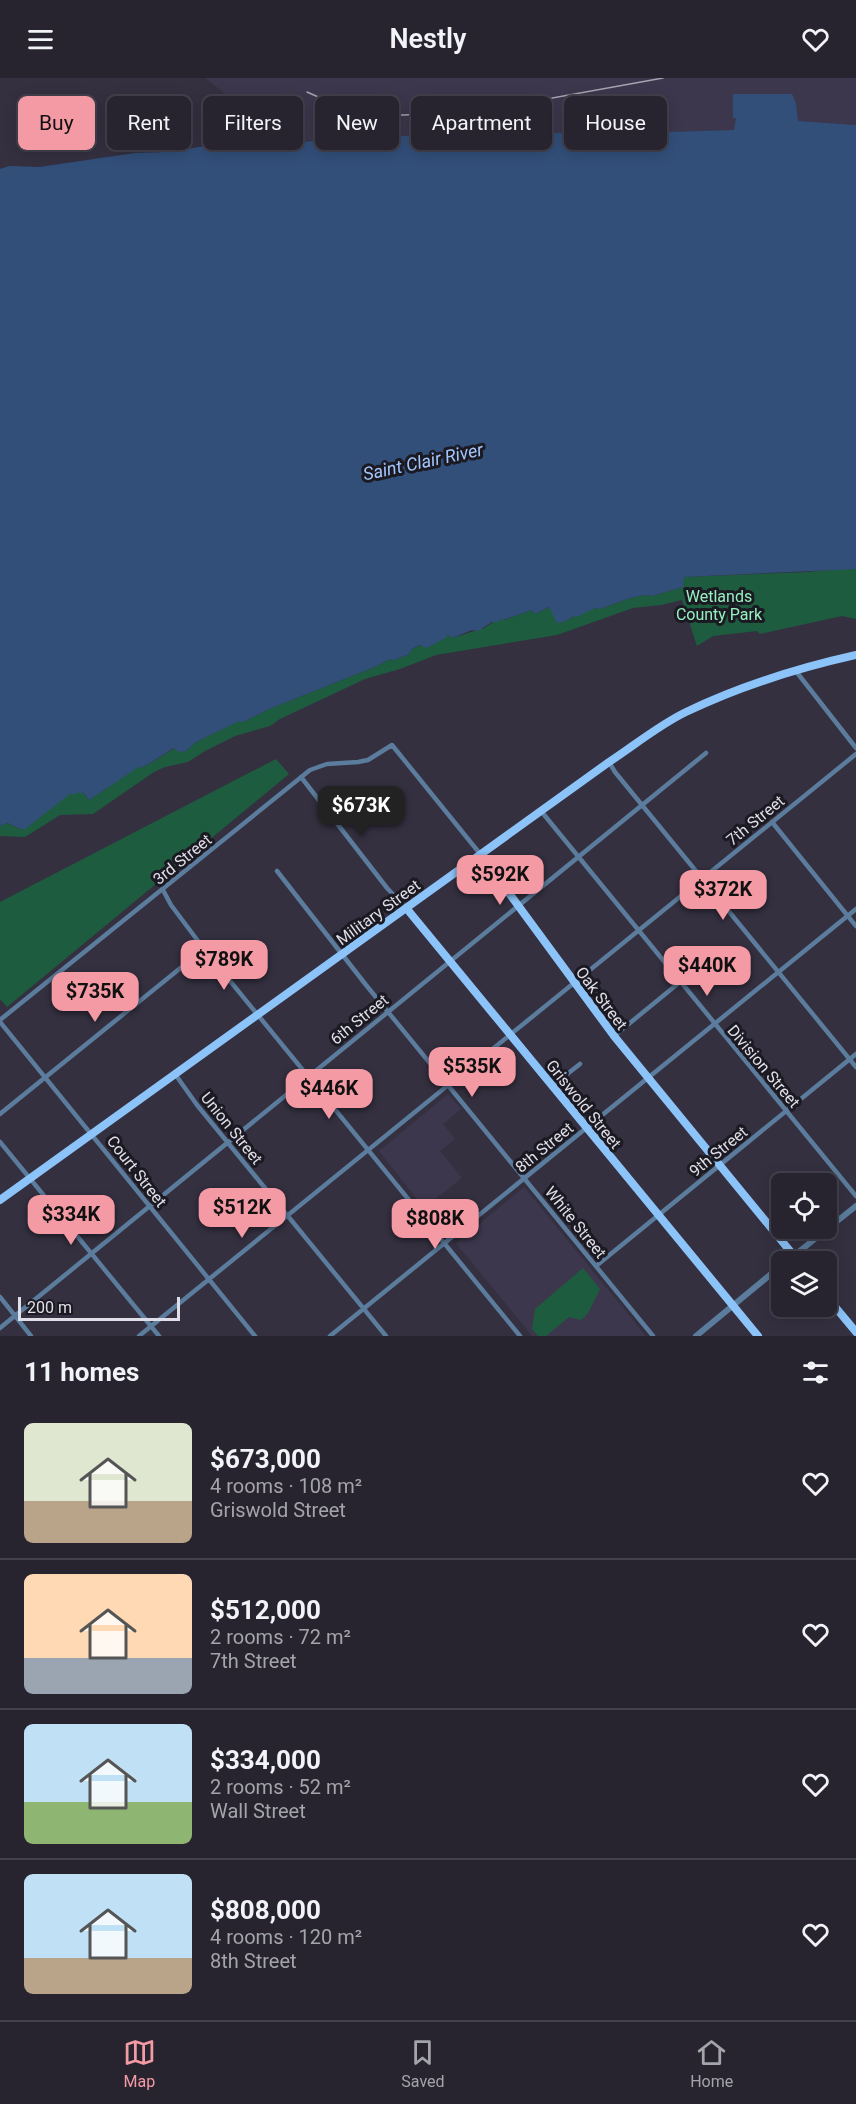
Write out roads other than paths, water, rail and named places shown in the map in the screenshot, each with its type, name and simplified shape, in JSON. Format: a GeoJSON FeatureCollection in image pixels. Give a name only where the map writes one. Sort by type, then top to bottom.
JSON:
{"type":"FeatureCollection","features":[{"type":"Feature","properties":{"kind":"main road","name":"Military Street"},"geometry":{"type":"LineString","coordinates":[[0,1200],[609,762],[685,712],[795,670],[856,655]]}},
{"type":"Feature","properties":{"kind":"main road","name":"Oak Street"},"geometry":{"type":"LineString","coordinates":[[481,855],[614,1036],[789,1251]]}},
{"type":"Feature","properties":{"kind":"main road","name":"Griswold Street"},"geometry":{"type":"LineString","coordinates":[[407,909],[758,1336]]}},
{"type":"Feature","properties":{"kind":"main road"},"geometry":{"type":"LineString","coordinates":[[837,1309],[856,1332]]}},
{"type":"Feature","properties":{"kind":"street"},"geometry":{"type":"LineString","coordinates":[[795,670],[856,748]]}},
{"type":"Feature","properties":{"kind":"street","name":"3rd Street"},"geometry":{"type":"LineString","coordinates":[[0,1021],[301,777],[318,766],[368,760],[392,745]]}},
{"type":"Feature","properties":{"kind":"street","name":"Oak Street"},"geometry":{"type":"LineString","coordinates":[[392,745],[481,855]]}},
{"type":"Feature","properties":{"kind":"street","name":"6th Street"},"geometry":{"type":"LineString","coordinates":[[0,1328],[706,753]]}},
{"type":"Feature","properties":{"kind":"street","name":"7th Street"},"geometry":{"type":"LineString","coordinates":[[139,1336],[856,754]]}},
{"type":"Feature","properties":{"kind":"street"},"geometry":{"type":"LineString","coordinates":[[609,762],[856,1067]]}},
{"type":"Feature","properties":{"kind":"street","name":"Griswold Street"},"geometry":{"type":"LineString","coordinates":[[301,777],[380,880],[407,909]]}},
{"type":"Feature","properties":{"kind":"street","name":"Division Street"},"geometry":{"type":"LineString","coordinates":[[541,811],[856,1196]]}},
{"type":"Feature","properties":{"kind":"street"},"geometry":{"type":"LineString","coordinates":[[772,822],[856,926]]}},
{"type":"Feature","properties":{"kind":"street","name":"White Street"},"geometry":{"type":"LineString","coordinates":[[277,871],[342,955],[653,1336]]}},
{"type":"Feature","properties":{"kind":"street"},"geometry":{"type":"LineString","coordinates":[[163,890],[171,905],[204,949],[518,1334]]}},
{"type":"Feature","properties":{"kind":"street","name":"8th Street"},"geometry":{"type":"LineString","coordinates":[[330,1336],[856,909]]}},
{"type":"Feature","properties":{"kind":"street"},"geometry":{"type":"LineString","coordinates":[[0,1114],[204,949]]}},
{"type":"Feature","properties":{"kind":"street"},"geometry":{"type":"LineString","coordinates":[[614,1036],[680,982]]}},
{"type":"Feature","properties":{"kind":"street","name":"Court Street"},"geometry":{"type":"LineString","coordinates":[[0,1021],[255,1336]]}},
{"type":"Feature","properties":{"kind":"street","name":"9th Street"},"geometry":{"type":"LineString","coordinates":[[596,1266],[856,1054]]}},
{"type":"Feature","properties":{"kind":"street"},"geometry":{"type":"LineString","coordinates":[[552,1086],[580,1064]]}},
{"type":"Feature","properties":{"kind":"street","name":"Union Street"},"geometry":{"type":"LineString","coordinates":[[175,1074],[386,1336]]}},
{"type":"Feature","properties":{"kind":"street"},"geometry":{"type":"LineString","coordinates":[[0,1142],[159,1336]]}},
{"type":"Feature","properties":{"kind":"street"},"geometry":{"type":"LineString","coordinates":[[805,1251],[856,1206]]}},
{"type":"Feature","properties":{"kind":"street"},"geometry":{"type":"LineString","coordinates":[[696,1336],[771,1274]]}},
{"type":"Feature","properties":{"kind":"street"},"geometry":{"type":"LineString","coordinates":[[0,1297],[31,1336]]}},
{"type":"Feature","properties":{"kind":"street"},"geometry":{"type":"LineString","coordinates":[[511,1335],[518,1334]]}},
{"type":"Feature","properties":{"kind":"water","name":"Saint Clair River"},"geometry":{"type":"Polygon","coordinates":[[[733,94],[792,94],[798,121],[856,125],[856,569],[684,577],[683,587],[652,596],[630,598],[600,609],[595,608],[566,621],[557,623],[549,607],[535,614],[532,610],[500,619],[478,631],[472,630],[452,638],[447,634],[447,637],[427,648],[420,645],[412,649],[408,655],[394,660],[390,659],[243,722],[239,721],[196,742],[186,751],[179,752],[174,748],[142,768],[140,766],[89,800],[83,792],[73,795],[71,793],[25,829],[7,823],[0,826],[0,169],[9,166],[39,167],[135,153],[191,150],[203,146],[203,150],[303,150],[303,142],[315,141],[315,150],[399,150],[399,136],[411,136],[411,150],[552,150],[552,133],[564,133],[564,150],[667,150],[667,132],[734,130],[736,118],[733,118],[733,94]]]}},
{"type":"Feature","properties":{"kind":"railway"},"geometry":{"type":"LineString","coordinates":[[307,92],[352,112],[405,115],[502,107],[663,78]]}},
{"type":"Feature","properties":{"kind":"park label","name":"Wetlands County Park"},"geometry":{"type":"Point","coordinates":[719,605]}}]}
